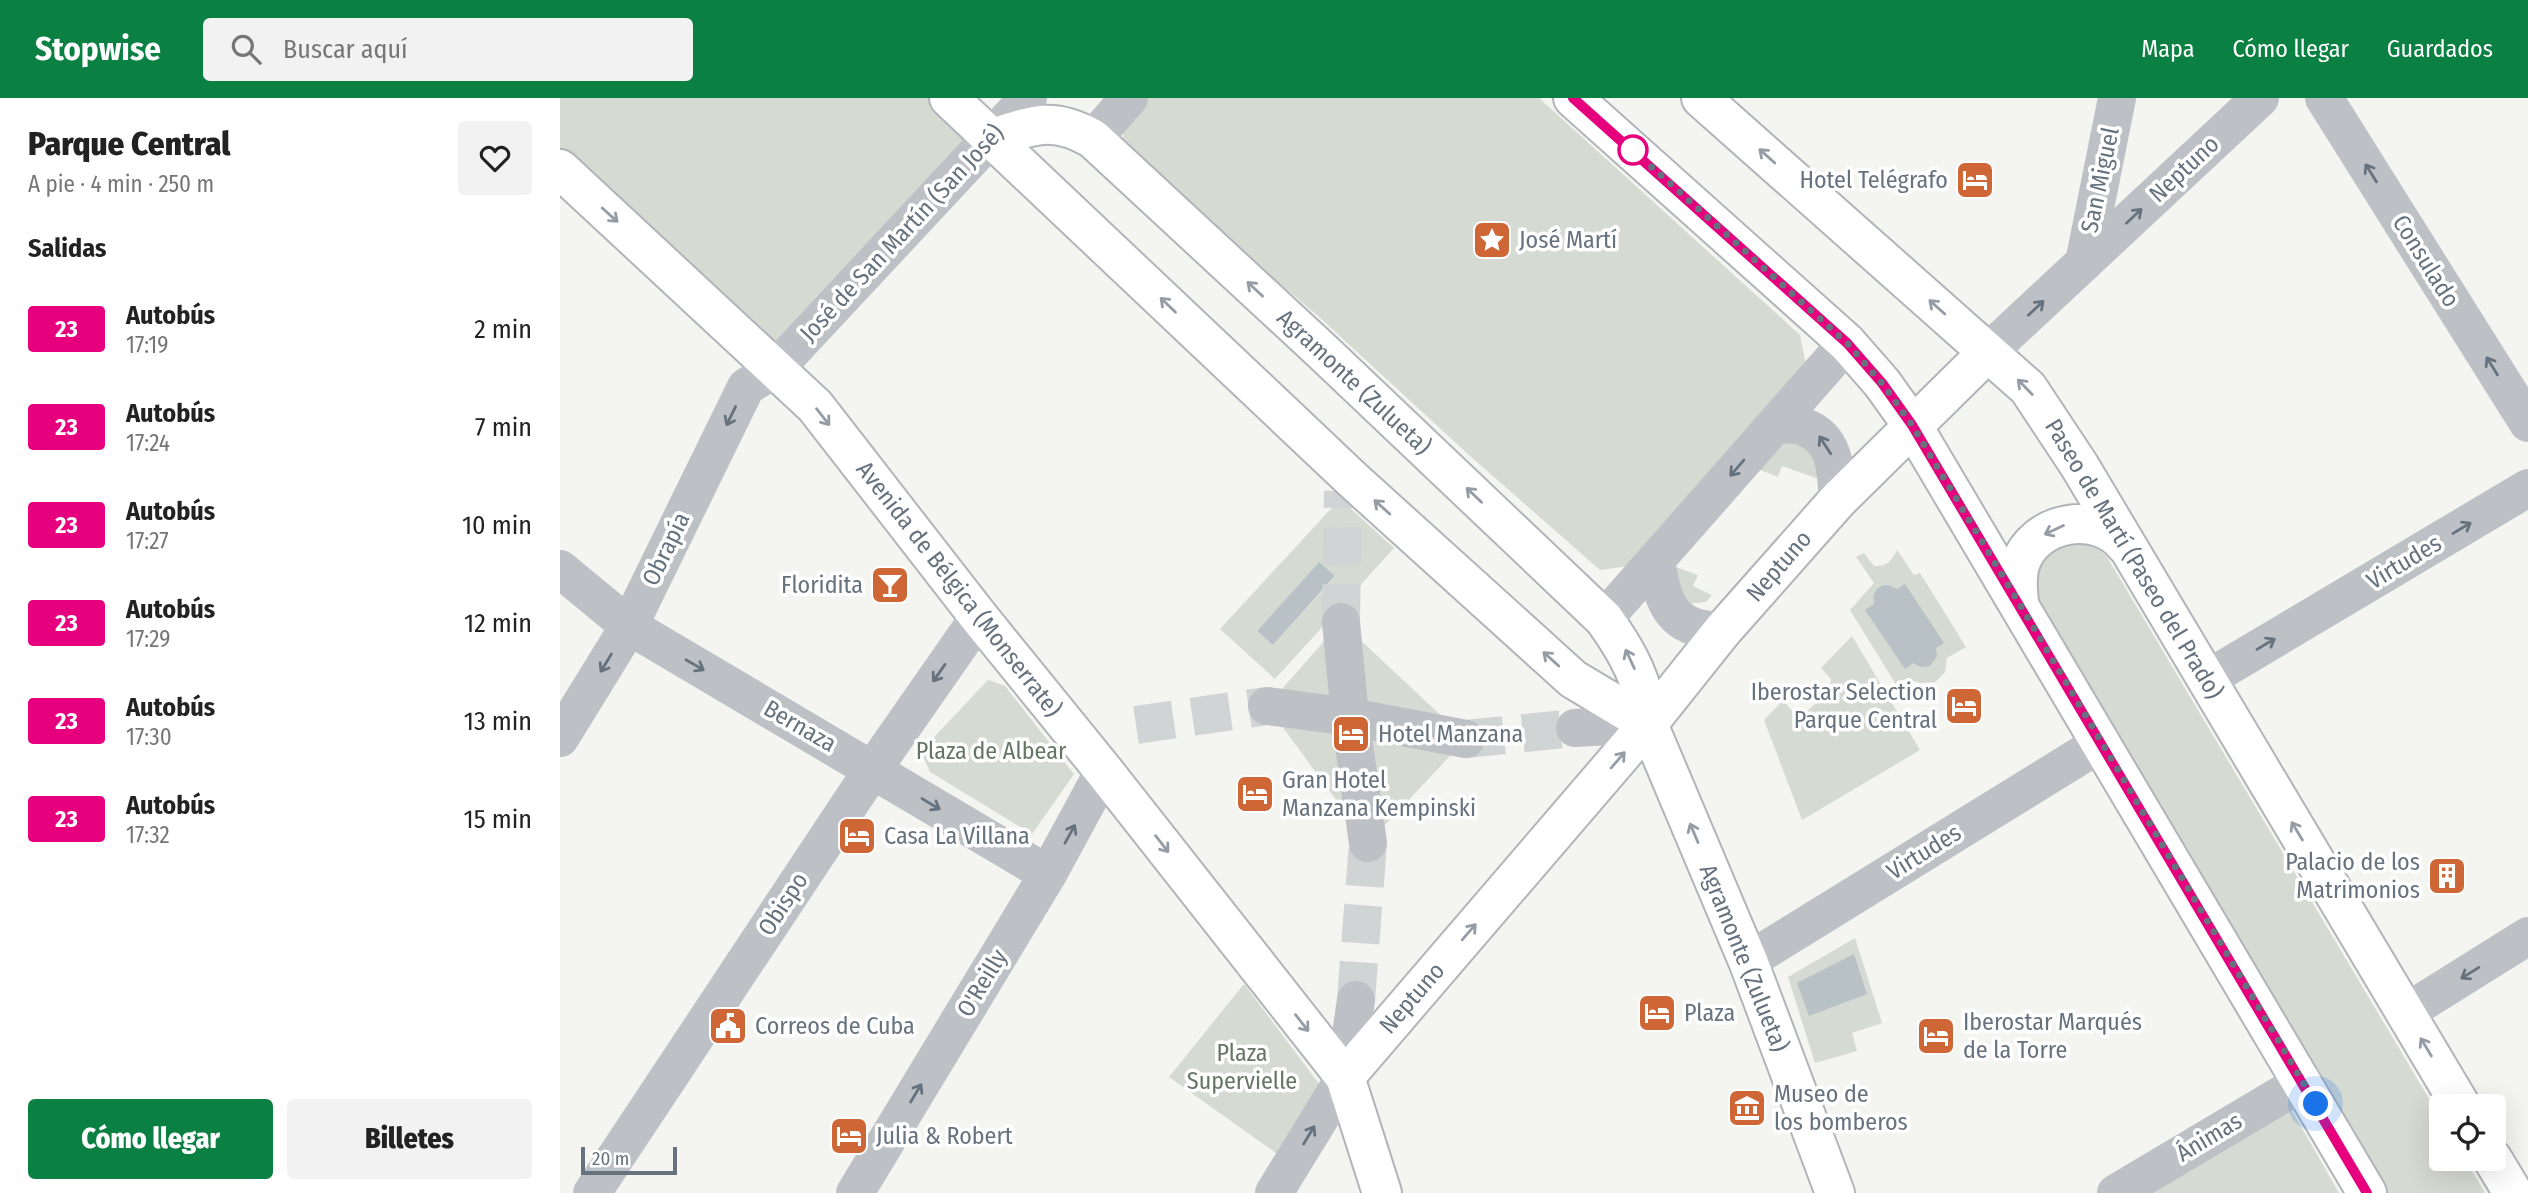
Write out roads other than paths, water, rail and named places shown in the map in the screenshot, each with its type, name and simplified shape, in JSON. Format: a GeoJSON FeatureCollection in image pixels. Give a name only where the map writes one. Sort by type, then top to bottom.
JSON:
{"type":"FeatureCollection","features":[{"type":"Feature","properties":{"kind":"main road"},"geometry":{"type":"LineString","coordinates":[[949,98],[1261,395],[1573,679],[1648,724]]}},
{"type":"Feature","properties":{"kind":"main road"},"geometry":{"type":"LineString","coordinates":[[1066,98],[1081,127],[1093,139]]}},
{"type":"Feature","properties":{"kind":"main road"},"geometry":{"type":"LineString","coordinates":[[1573,98],[1847,343],[1882,383],[1912,425],[2019,603],[2367,1193]]}},
{"type":"Feature","properties":{"kind":"main road","name":"Paseo de Martí (Paseo del Prado)"},"geometry":{"type":"LineString","coordinates":[[1701,98],[2028,388],[2079,465],[2454,1094]]}},
{"type":"Feature","properties":{"kind":"main road","name":"Agramonte (Zulueta)"},"geometry":{"type":"LineString","coordinates":[[993,138],[1031,126],[1052,124],[1074,128],[1093,139],[1324,353],[1604,619],[1625,648],[1635,671],[1645,699],[1648,724],[1748,961],[1835,1193]]}},
{"type":"Feature","properties":{"kind":"main road","name":"Avenida de Bélgica (Monserrate)"},"geometry":{"type":"LineString","coordinates":[[560,169],[815,406],[1345,1077]]}},
{"type":"Feature","properties":{"kind":"main road","name":"Neptuno"},"geometry":{"type":"LineString","coordinates":[[1345,1077],[1648,724],[1723,630],[1838,499],[1987,353]]}},
{"type":"Feature","properties":{"kind":"main road"},"geometry":{"type":"LineString","coordinates":[[2019,603],[2017,583],[2021,563],[2031,545],[2046,533],[2064,525],[2084,523],[2104,528],[2121,540],[2133,556]]}},
{"type":"Feature","properties":{"kind":"main road"},"geometry":{"type":"LineString","coordinates":[[1345,1077],[1382,1193]]}},
{"type":"Feature","properties":{"kind":"main road"},"geometry":{"type":"LineString","coordinates":[[2500,1171],[2513,1193]]}},
{"type":"Feature","properties":{"kind":"street","name":"José de San Martín (San José)"},"geometry":{"type":"LineString","coordinates":[[776,368],[1028,98]]}},
{"type":"Feature","properties":{"kind":"street"},"geometry":{"type":"LineString","coordinates":[[1093,139],[1129,98]]}},
{"type":"Feature","properties":{"kind":"street","name":"San Miguel"},"geometry":{"type":"LineString","coordinates":[[2084,263],[2117,98]]}},
{"type":"Feature","properties":{"kind":"street","name":"Neptuno"},"geometry":{"type":"LineString","coordinates":[[1987,353],[2260,98]]}},
{"type":"Feature","properties":{"kind":"street","name":"Consulado"},"geometry":{"type":"LineString","coordinates":[[2324,98],[2528,423]]}},
{"type":"Feature","properties":{"kind":"street"},"geometry":{"type":"LineString","coordinates":[[1604,619],[1847,343]]}},
{"type":"Feature","properties":{"kind":"street","name":"Obrapía"},"geometry":{"type":"LineString","coordinates":[[560,738],[629,625],[746,387],[776,368]]}},
{"type":"Feature","properties":{"kind":"street"},"geometry":{"type":"LineString","coordinates":[[1776,424],[1803,426],[1820,436],[1830,448],[1836,467],[1838,499]]}},
{"type":"Feature","properties":{"kind":"street","name":"Virtudes"},"geometry":{"type":"LineString","coordinates":[[2207,679],[2528,488]]}},
{"type":"Feature","properties":{"kind":"street"},"geometry":{"type":"LineString","coordinates":[[1656,560],[1660,589],[1667,605],[1680,621],[1704,631],[1723,630]]}},
{"type":"Feature","properties":{"kind":"street","name":"Bernaza"},"geometry":{"type":"LineString","coordinates":[[560,569],[629,625],[1048,874]]}},
{"type":"Feature","properties":{"kind":"street","name":"Obispo"},"geometry":{"type":"LineString","coordinates":[[592,1193],[873,768],[979,617]]}},
{"type":"Feature","properties":{"kind":"street"},"geometry":{"type":"LineString","coordinates":[[1341,622],[1350,717],[1368,843]]}},
{"type":"Feature","properties":{"kind":"street"},"geometry":{"type":"LineString","coordinates":[[1267,706],[1350,717],[1466,739]]}},
{"type":"Feature","properties":{"kind":"street"},"geometry":{"type":"LineString","coordinates":[[1575,728],[1648,724]]}},
{"type":"Feature","properties":{"kind":"street","name":"Virtudes"},"geometry":{"type":"LineString","coordinates":[[1748,961],[2101,743]]}},
{"type":"Feature","properties":{"kind":"street","name":"O'Reilly"},"geometry":{"type":"LineString","coordinates":[[855,1193],[1048,874],[1104,771]]}},
{"type":"Feature","properties":{"kind":"street"},"geometry":{"type":"LineString","coordinates":[[2405,1013],[2528,936]]}},
{"type":"Feature","properties":{"kind":"street"},"geometry":{"type":"LineString","coordinates":[[1274,1193],[1345,1077],[1356,1000]]}},
{"type":"Feature","properties":{"kind":"street","name":"Ánimas"},"geometry":{"type":"LineString","coordinates":[[2116,1193],[2303,1082]]}},
{"type":"Feature","properties":{"kind":"tunnel"},"geometry":{"type":"LineString","coordinates":[[1341,622],[1343,491]]}},
{"type":"Feature","properties":{"kind":"tunnel"},"geometry":{"type":"LineString","coordinates":[[1136,725],[1267,706]]}},
{"type":"Feature","properties":{"kind":"tunnel"},"geometry":{"type":"LineString","coordinates":[[1466,739],[1575,728]]}},
{"type":"Feature","properties":{"kind":"tunnel"},"geometry":{"type":"LineString","coordinates":[[1356,1000],[1368,843]]}},
{"type":"Feature","properties":{"kind":"place","name":"Hotel Telégrafo"},"geometry":{"type":"Point","coordinates":[1975,180]}},
{"type":"Feature","properties":{"kind":"place","name":"José Martí"},"geometry":{"type":"Point","coordinates":[1492,240]}},
{"type":"Feature","properties":{"kind":"place","name":"Floridita"},"geometry":{"type":"Point","coordinates":[890,585]}},
{"type":"Feature","properties":{"kind":"place","name":"Iberostar Selection Parque Central"},"geometry":{"type":"Point","coordinates":[1964,706]}},
{"type":"Feature","properties":{"kind":"place","name":"Hotel Manzana"},"geometry":{"type":"Point","coordinates":[1351,734]}},
{"type":"Feature","properties":{"kind":"place","name":"Gran Hotel Manzana Kempinski"},"geometry":{"type":"Point","coordinates":[1255,794]}},
{"type":"Feature","properties":{"kind":"place","name":"Casa La Villana"},"geometry":{"type":"Point","coordinates":[857,836]}},
{"type":"Feature","properties":{"kind":"place","name":"Palacio de los Matrimonios"},"geometry":{"type":"Point","coordinates":[2447,876]}},
{"type":"Feature","properties":{"kind":"place","name":"Plaza"},"geometry":{"type":"Point","coordinates":[1657,1013]}},
{"type":"Feature","properties":{"kind":"place","name":"Correos de Cuba"},"geometry":{"type":"Point","coordinates":[728,1026]}},
{"type":"Feature","properties":{"kind":"place","name":"Iberostar Marqués de la Torre"},"geometry":{"type":"Point","coordinates":[1936,1036]}},
{"type":"Feature","properties":{"kind":"place","name":"Museo de los bomberos"},"geometry":{"type":"Point","coordinates":[1747,1108]}},
{"type":"Feature","properties":{"kind":"place","name":"Julia & Robert"},"geometry":{"type":"Point","coordinates":[849,1136]}},
{"type":"Feature","properties":{"kind":"park label","name":"Plaza de Albear"},"geometry":{"type":"Point","coordinates":[991,751]}},
{"type":"Feature","properties":{"kind":"park label","name":"Plaza Supervielle"},"geometry":{"type":"Point","coordinates":[1242,1067]}}]}
